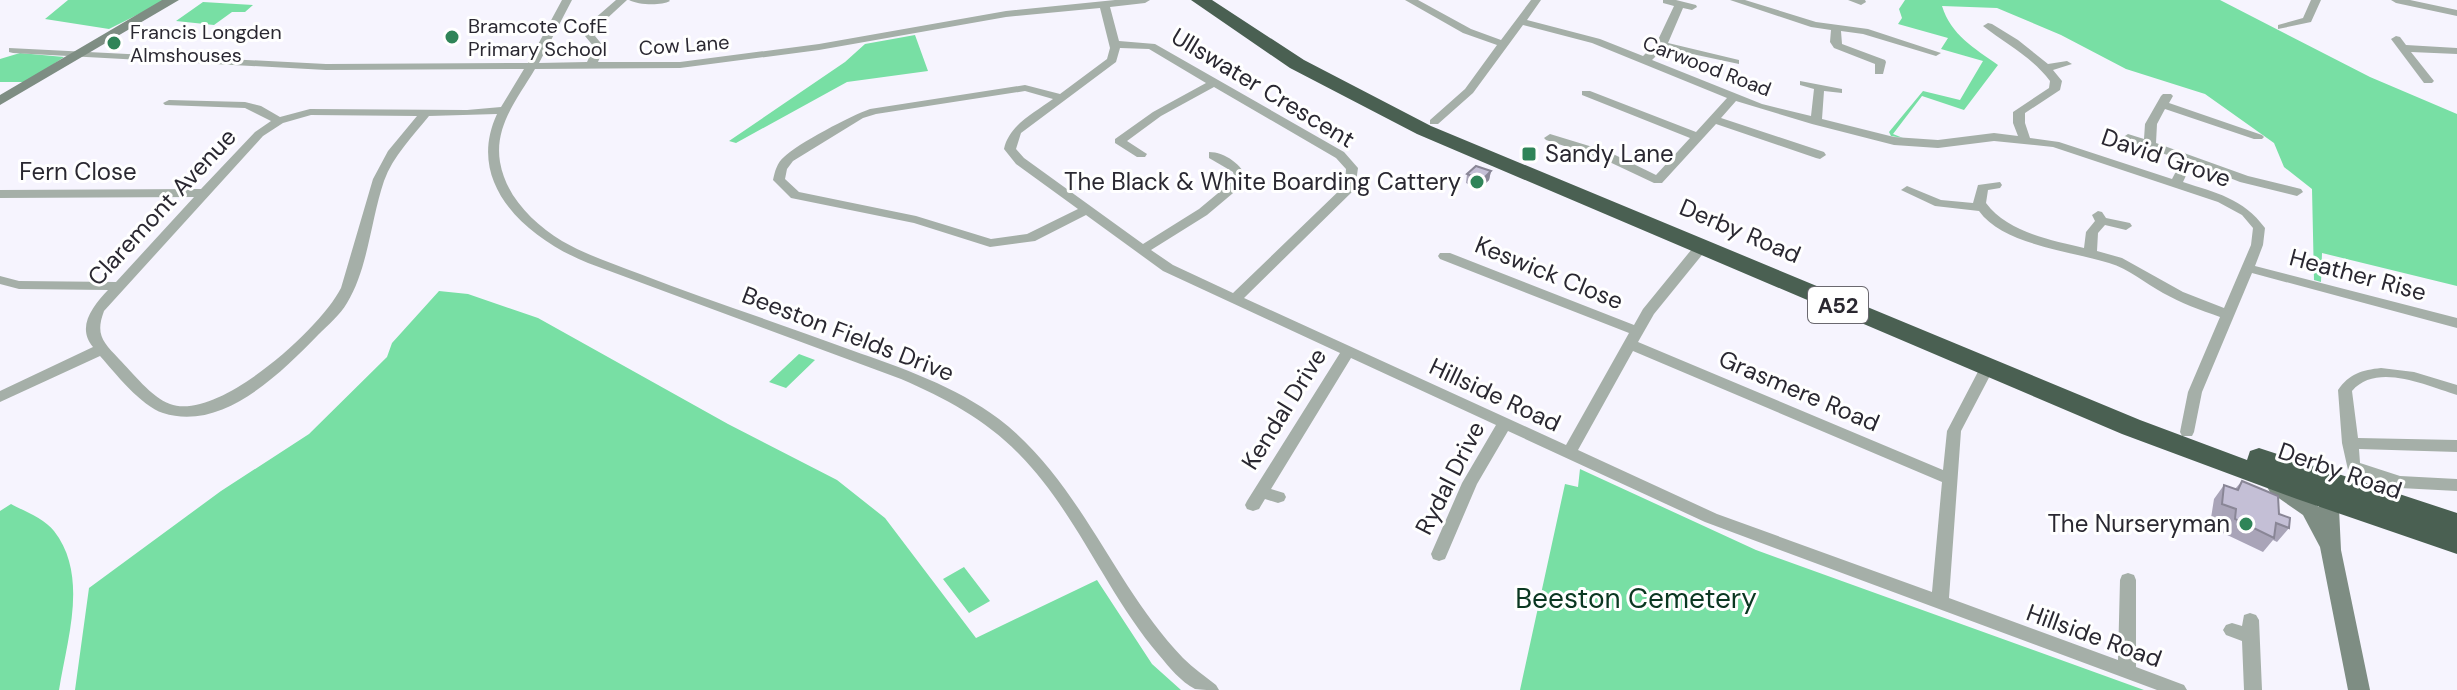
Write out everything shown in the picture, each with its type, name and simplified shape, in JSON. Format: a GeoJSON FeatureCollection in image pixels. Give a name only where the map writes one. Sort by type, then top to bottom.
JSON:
{"type":"FeatureCollection","features":[{"type":"Feature","properties":{"kind":"highway","name":"Derby Road"},"geometry":{"type":"LineString","coordinates":[[1200,0],[1297,64],[1385,111],[1987,368],[2255,474],[2328,490],[2355,478],[2457,524]]}},
{"type":"Feature","properties":{"kind":"highway","name":"Derby Road"},"geometry":{"type":"LineString","coordinates":[[1220,0],[1352,84],[1434,122],[2066,385],[2457,543]]}},
{"type":"Feature","properties":{"kind":"main road"},"geometry":{"type":"LineString","coordinates":[[0,101],[172,0]]}},
{"type":"Feature","properties":{"kind":"main road"},"geometry":{"type":"LineString","coordinates":[[2255,474],[2310,510],[2331,550]]}},
{"type":"Feature","properties":{"kind":"main road"},"geometry":{"type":"LineString","coordinates":[[2328,490],[2331,550],[2359,690]]}},
{"type":"Feature","properties":{"kind":"street","name":"Beeston Fields Drive"},"geometry":{"type":"LineString","coordinates":[[567,0],[506,110],[493,144],[494,165],[507,195],[531,225],[575,252],[654,284],[919,379],[973,409],[1022,448],[1044,472],[1094,540],[1166,651],[1210,690]]}},
{"type":"Feature","properties":{"kind":"street"},"geometry":{"type":"LineString","coordinates":[[591,66],[599,47],[590,36],[597,22],[622,0]]}},
{"type":"Feature","properties":{"kind":"street"},"geometry":{"type":"LineString","coordinates":[[634,0],[664,1]]}},
{"type":"Feature","properties":{"kind":"street","name":"Cow Lane"},"geometry":{"type":"LineString","coordinates":[[13,50],[318,66],[680,65],[731,61],[1006,14],[1145,0]]}},
{"type":"Feature","properties":{"kind":"street"},"geometry":{"type":"LineString","coordinates":[[1410,0],[1467,31],[1503,44]]}},
{"type":"Feature","properties":{"kind":"street"},"geometry":{"type":"LineString","coordinates":[[1434,122],[1469,91],[1536,0]]}},
{"type":"Feature","properties":{"kind":"street"},"geometry":{"type":"LineString","coordinates":[[1735,0],[1807,23],[1858,30],[1936,53]]}},
{"type":"Feature","properties":{"kind":"street"},"geometry":{"type":"LineString","coordinates":[[2283,28],[2307,20],[2316,0]]}},
{"type":"Feature","properties":{"kind":"street"},"geometry":{"type":"LineString","coordinates":[[1667,1],[1692,7]]}},
{"type":"Feature","properties":{"kind":"street"},"geometry":{"type":"LineString","coordinates":[[2400,1],[2457,13]]}},
{"type":"Feature","properties":{"kind":"street"},"geometry":{"type":"LineString","coordinates":[[1644,61],[1664,45],[1669,21],[1680,4]]}},
{"type":"Feature","properties":{"kind":"street"},"geometry":{"type":"LineString","coordinates":[[1105,5],[1114,44]]}},
{"type":"Feature","properties":{"kind":"street","name":"Carwood Road"},"geometry":{"type":"LineString","coordinates":[[1520,21],[1589,39],[1733,98],[1883,138]]}},
{"type":"Feature","properties":{"kind":"street"},"geometry":{"type":"LineString","coordinates":[[1997,28],[2054,77],[2056,87],[2019,112],[2025,139]]}},
{"type":"Feature","properties":{"kind":"street"},"geometry":{"type":"LineString","coordinates":[[1836,29],[1835,42],[1838,46],[1881,62],[1883,65],[1879,72]]}},
{"type":"Feature","properties":{"kind":"street"},"geometry":{"type":"LineString","coordinates":[[2428,81],[2400,43],[2457,51]]}},
{"type":"Feature","properties":{"kind":"street","name":"Ullswater Crescent"},"geometry":{"type":"LineString","coordinates":[[1114,44],[1151,46],[1347,160],[1354,175],[1346,192],[1235,299]]}},
{"type":"Feature","properties":{"kind":"street","name":"Hillside Road"},"geometry":{"type":"LineString","coordinates":[[1114,44],[1112,60],[1017,131],[1010,149],[1020,161],[1168,268],[1754,536],[2178,690]]}},
{"type":"Feature","properties":{"kind":"street"},"geometry":{"type":"LineString","coordinates":[[1664,45],[1735,62]]}},
{"type":"Feature","properties":{"kind":"street"},"geometry":{"type":"LineString","coordinates":[[2045,68],[2067,64]]}},
{"type":"Feature","properties":{"kind":"street"},"geometry":{"type":"LineString","coordinates":[[1141,154],[1119,141],[1157,114],[1214,83]]}},
{"type":"Feature","properties":{"kind":"street"},"geometry":{"type":"LineString","coordinates":[[1804,83],[1819,89],[1838,91]]}},
{"type":"Feature","properties":{"kind":"street"},"geometry":{"type":"LineString","coordinates":[[1062,98],[1025,88],[866,113],[789,158],[781,169],[779,180],[795,195],[916,220],[990,243],[1030,238],[1087,209]]}},
{"type":"Feature","properties":{"kind":"street"},"geometry":{"type":"LineString","coordinates":[[1816,122],[1819,89]]}},
{"type":"Feature","properties":{"kind":"street"},"geometry":{"type":"LineString","coordinates":[[1586,93],[1605,96],[1697,136]]}},
{"type":"Feature","properties":{"kind":"street"},"geometry":{"type":"LineString","coordinates":[[1561,139],[1605,155],[1657,183],[1733,98]]}},
{"type":"Feature","properties":{"kind":"street"},"geometry":{"type":"LineString","coordinates":[[2150,145],[2151,124],[2165,101],[2258,137]]}},
{"type":"Feature","properties":{"kind":"street"},"geometry":{"type":"LineString","coordinates":[[169,103],[245,105],[279,121]]}},
{"type":"Feature","properties":{"kind":"street","name":"Claremont Avenue"},"geometry":{"type":"LineString","coordinates":[[102,349],[94,339],[93,322],[98,309],[259,134],[279,121],[310,112],[506,110]]}},
{"type":"Feature","properties":{"kind":"street"},"geometry":{"type":"LineString","coordinates":[[0,397],[102,349],[156,402],[175,411],[215,406],[244,392],[340,304],[348,288],[379,179],[392,154],[426,113]]}},
{"type":"Feature","properties":{"kind":"street"},"geometry":{"type":"LineString","coordinates":[[1713,119],[1820,155]]}},
{"type":"Feature","properties":{"kind":"street","name":"David Grove"},"geometry":{"type":"LineString","coordinates":[[1883,138],[1920,144],[1994,137],[2025,139],[2074,149],[2232,203],[2256,224],[2259,233],[2257,245],[2195,392],[2187,432]]}},
{"type":"Feature","properties":{"kind":"street"},"geometry":{"type":"LineString","coordinates":[[2128,138],[2288,192]]}},
{"type":"Feature","properties":{"kind":"street"},"geometry":{"type":"LineString","coordinates":[[1142,250],[1213,205],[1241,180],[1238,170],[1213,155]]}},
{"type":"Feature","properties":{"kind":"street"},"geometry":{"type":"LineString","coordinates":[[2176,183],[2189,158]]}},
{"type":"Feature","properties":{"kind":"street"},"geometry":{"type":"LineString","coordinates":[[1982,185],[1979,195],[1982,208],[2001,225],[2019,234],[2117,261],[2180,296],[2229,315]]}},
{"type":"Feature","properties":{"kind":"street"},"geometry":{"type":"LineString","coordinates":[[1907,190],[1925,193],[1949,205],[1982,208]]}},
{"type":"Feature","properties":{"kind":"street","name":"Fern Close"},"geometry":{"type":"LineString","coordinates":[[0,194],[205,193]]}},
{"type":"Feature","properties":{"kind":"street"},"geometry":{"type":"LineString","coordinates":[[2090,252],[2092,232],[2100,218],[2126,226]]}},
{"type":"Feature","properties":{"kind":"street"},"geometry":{"type":"LineString","coordinates":[[1569,453],[1670,281],[1701,247]]}},
{"type":"Feature","properties":{"kind":"street","name":"Keswick Close"},"geometry":{"type":"LineString","coordinates":[[1445,256],[1634,338]]}},
{"type":"Feature","properties":{"kind":"street","name":"Heather Rise"},"geometry":{"type":"LineString","coordinates":[[2248,268],[2457,323]]}},
{"type":"Feature","properties":{"kind":"street"},"geometry":{"type":"LineString","coordinates":[[0,280],[19,285],[118,286]]}},
{"type":"Feature","properties":{"kind":"street","name":"Grasmere Road"},"geometry":{"type":"LineString","coordinates":[[1634,338],[1950,479]]}},
{"type":"Feature","properties":{"kind":"street","name":"Kendal Drive"},"geometry":{"type":"LineString","coordinates":[[1278,497],[1257,498],[1348,351]]}},
{"type":"Feature","properties":{"kind":"street"},"geometry":{"type":"LineString","coordinates":[[1940,602],[1954,431],[1987,368]]}},
{"type":"Feature","properties":{"kind":"street"},"geometry":{"type":"LineString","coordinates":[[2457,390],[2389,373],[2355,378],[2345,390],[2355,478],[2457,485]]}},
{"type":"Feature","properties":{"kind":"street","name":"Rydal Drive"},"geometry":{"type":"LineString","coordinates":[[1439,554],[1456,510],[1505,423]]}},
{"type":"Feature","properties":{"kind":"street"},"geometry":{"type":"LineString","coordinates":[[2350,443],[2457,446]]}},
{"type":"Feature","properties":{"kind":"street"},"geometry":{"type":"LineString","coordinates":[[2127,672],[2128,580]]}},
{"type":"Feature","properties":{"kind":"street"},"geometry":{"type":"LineString","coordinates":[[2232,630],[2250,628],[2253,690]]}},
{"type":"Feature","properties":{"kind":"green space"},"geometry":{"type":"Polygon","coordinates":[[[68,0],[167,0],[109,29],[45,19],[68,0]]]}},
{"type":"Feature","properties":{"kind":"green space"},"geometry":{"type":"Polygon","coordinates":[[[1905,0],[2220,0],[2370,77],[2457,114],[2457,286],[2322,253],[2321,282],[2314,280],[2312,189],[2284,167],[2274,143],[2205,94],[2126,69],[2061,35],[1997,8],[1942,6],[1957,33],[1998,65],[1964,110],[1922,96],[1893,134],[1903,138],[1891,136],[1889,132],[1923,91],[1960,100],[1983,61],[1941,49],[1948,38],[1898,24],[1902,18],[1899,9],[1905,0]]]}},
{"type":"Feature","properties":{"kind":"green space"},"geometry":{"type":"Polygon","coordinates":[[[203,2],[253,5],[245,12],[232,12],[214,25],[176,21],[203,2]]]}},
{"type":"Feature","properties":{"kind":"green space"},"geometry":{"type":"Polygon","coordinates":[[[915,35],[928,71],[847,82],[736,143],[729,141],[845,62],[865,44],[915,35]]]}},
{"type":"Feature","properties":{"kind":"green space"},"geometry":{"type":"Polygon","coordinates":[[[20,53],[64,57],[27,82],[0,82],[0,59],[20,53]]]}},
{"type":"Feature","properties":{"kind":"green space"},"geometry":{"type":"Polygon","coordinates":[[[439,291],[468,294],[538,318],[728,424],[837,480],[885,518],[976,638],[1097,580],[1152,664],[1181,690],[75,690],[89,588],[221,491],[309,434],[387,357],[392,343],[439,291]]]}},
{"type":"Feature","properties":{"kind":"green space"},"geometry":{"type":"Polygon","coordinates":[[[799,354],[815,360],[786,388],[769,382],[799,354]]]}},
{"type":"Feature","properties":{"kind":"green space","name":"Beeston Cemetery"},"geometry":{"type":"Polygon","coordinates":[[[1580,469],[1756,550],[2144,690],[1520,690],[1565,484],[1578,487],[1580,469]]]}},
{"type":"Feature","properties":{"kind":"green space"},"geometry":{"type":"Polygon","coordinates":[[[11,504],[54,531],[65,549],[71,568],[73,608],[59,690],[0,690],[0,511],[11,504]]]}},
{"type":"Feature","properties":{"kind":"green space"},"geometry":{"type":"Polygon","coordinates":[[[964,567],[990,601],[969,613],[943,579],[964,567]]]}},
{"type":"Feature","properties":{"kind":"building"},"geometry":{"type":"Polygon","coordinates":[[[1476,166],[1491,171],[1482,180],[1467,174],[1476,166]]]}},
{"type":"Feature","properties":{"kind":"building"},"geometry":{"type":"Polygon","coordinates":[[[2242,481],[2278,496],[2279,514],[2290,518],[2289,528],[2276,523],[2274,538],[2235,519],[2236,509],[2222,504],[2224,485],[2238,490],[2242,481]]]}},
{"type":"Feature","properties":{"kind":"place","name":"Bramcote CofE Primary School"},"geometry":{"type":"Point","coordinates":[452,37]}},
{"type":"Feature","properties":{"kind":"place","name":"Francis Longden Almshouses"},"geometry":{"type":"Point","coordinates":[114,43]}},
{"type":"Feature","properties":{"kind":"place","name":"Sandy Lane"},"geometry":{"type":"Point","coordinates":[1529,154]}},
{"type":"Feature","properties":{"kind":"place","name":"The Black & White Boarding Cattery"},"geometry":{"type":"Point","coordinates":[1477,182]}},
{"type":"Feature","properties":{"kind":"place","name":"The Nurseryman"},"geometry":{"type":"Point","coordinates":[2246,524]}}]}
